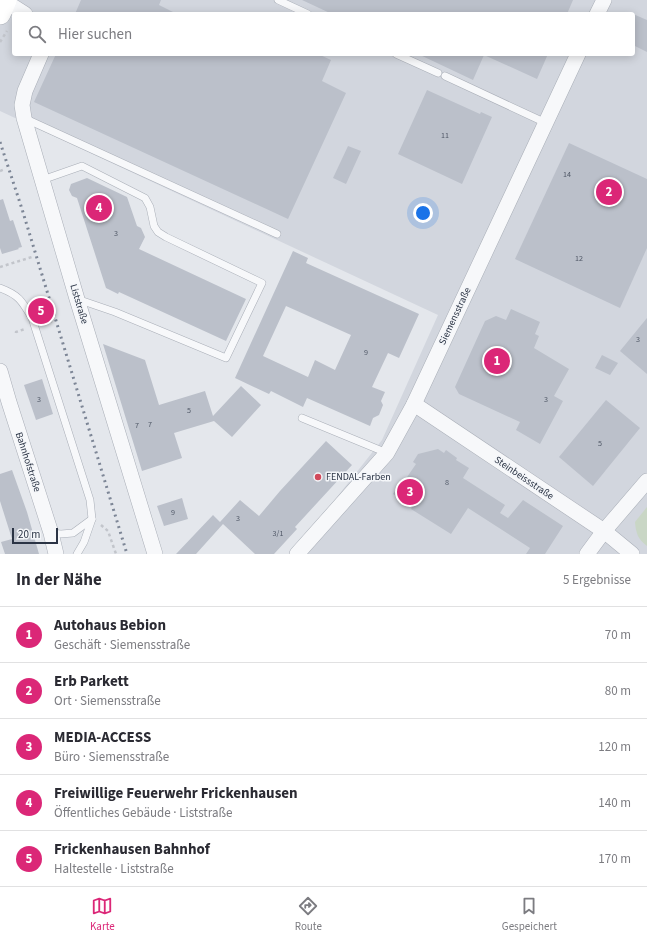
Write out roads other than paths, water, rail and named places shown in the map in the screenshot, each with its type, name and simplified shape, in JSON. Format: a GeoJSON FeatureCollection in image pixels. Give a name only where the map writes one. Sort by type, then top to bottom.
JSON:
{"type":"FeatureCollection","features":[{"type":"Feature","properties":{"kind":"street"},"geometry":{"type":"LineString","coordinates":[[598,12],[604,0]]}},
{"type":"Feature","properties":{"kind":"street","name":"Liststraße"},"geometry":{"type":"LineString","coordinates":[[40,56],[25,91],[22,104],[24,118],[77,298],[156,554]]}},
{"type":"Feature","properties":{"kind":"street","name":"Siemensstraße"},"geometry":{"type":"LineString","coordinates":[[297,554],[387,453],[414,404],[577,56]]}},
{"type":"Feature","properties":{"kind":"street","name":"Bahnhofstraße"},"geometry":{"type":"LineString","coordinates":[[0,371],[4,404],[51,533],[56,554]]}},
{"type":"Feature","properties":{"kind":"street","name":"Steinbeissstraße"},"geometry":{"type":"LineString","coordinates":[[414,404],[604,531],[632,554]]}},
{"type":"Feature","properties":{"kind":"street"},"geometry":{"type":"LineString","coordinates":[[587,554],[604,531],[647,481]]}},
{"type":"Feature","properties":{"kind":"lane"},"geometry":{"type":"LineString","coordinates":[[278,0],[304,12]]}},
{"type":"Feature","properties":{"kind":"lane"},"geometry":{"type":"LineString","coordinates":[[400,56],[546,123]]}},
{"type":"Feature","properties":{"kind":"lane"},"geometry":{"type":"LineString","coordinates":[[24,118],[277,234]]}},
{"type":"Feature","properties":{"kind":"lane"},"geometry":{"type":"LineString","coordinates":[[42,180],[82,166],[145,198],[150,207],[154,226],[158,232],[262,283],[226,358],[115,312],[77,298]]}},
{"type":"Feature","properties":{"kind":"lane"},"geometry":{"type":"LineString","coordinates":[[0,288],[10,292],[22,301],[32,318],[90,500],[92,519],[84,542],[77,554]]}},
{"type":"Feature","properties":{"kind":"lane"},"geometry":{"type":"LineString","coordinates":[[302,418],[387,453]]}},
{"type":"Feature","properties":{"kind":"lane"},"geometry":{"type":"LineString","coordinates":[[51,533],[73,533],[92,519]]}},
{"type":"Feature","properties":{"kind":"railway"},"geometry":{"type":"LineString","coordinates":[[0,142],[22,209],[127,554]]}},
{"type":"Feature","properties":{"kind":"place","name":"Erb Parkett"},"geometry":{"type":"Point","coordinates":[609,192]}},
{"type":"Feature","properties":{"kind":"place","name":"Freiwillige Feuerwehr Frickenhausen"},"geometry":{"type":"Point","coordinates":[99,208]}},
{"type":"Feature","properties":{"kind":"place","name":"Frickenhausen Bahnhof"},"geometry":{"type":"Point","coordinates":[41,311]}},
{"type":"Feature","properties":{"kind":"place","name":"Autohaus Bebion"},"geometry":{"type":"Point","coordinates":[497,361]}},
{"type":"Feature","properties":{"kind":"place","name":"FENDAL-Farben"},"geometry":{"type":"Point","coordinates":[318,477]}},
{"type":"Feature","properties":{"kind":"place","name":"MEDIA-ACCESS"},"geometry":{"type":"Point","coordinates":[410,492]}}]}
